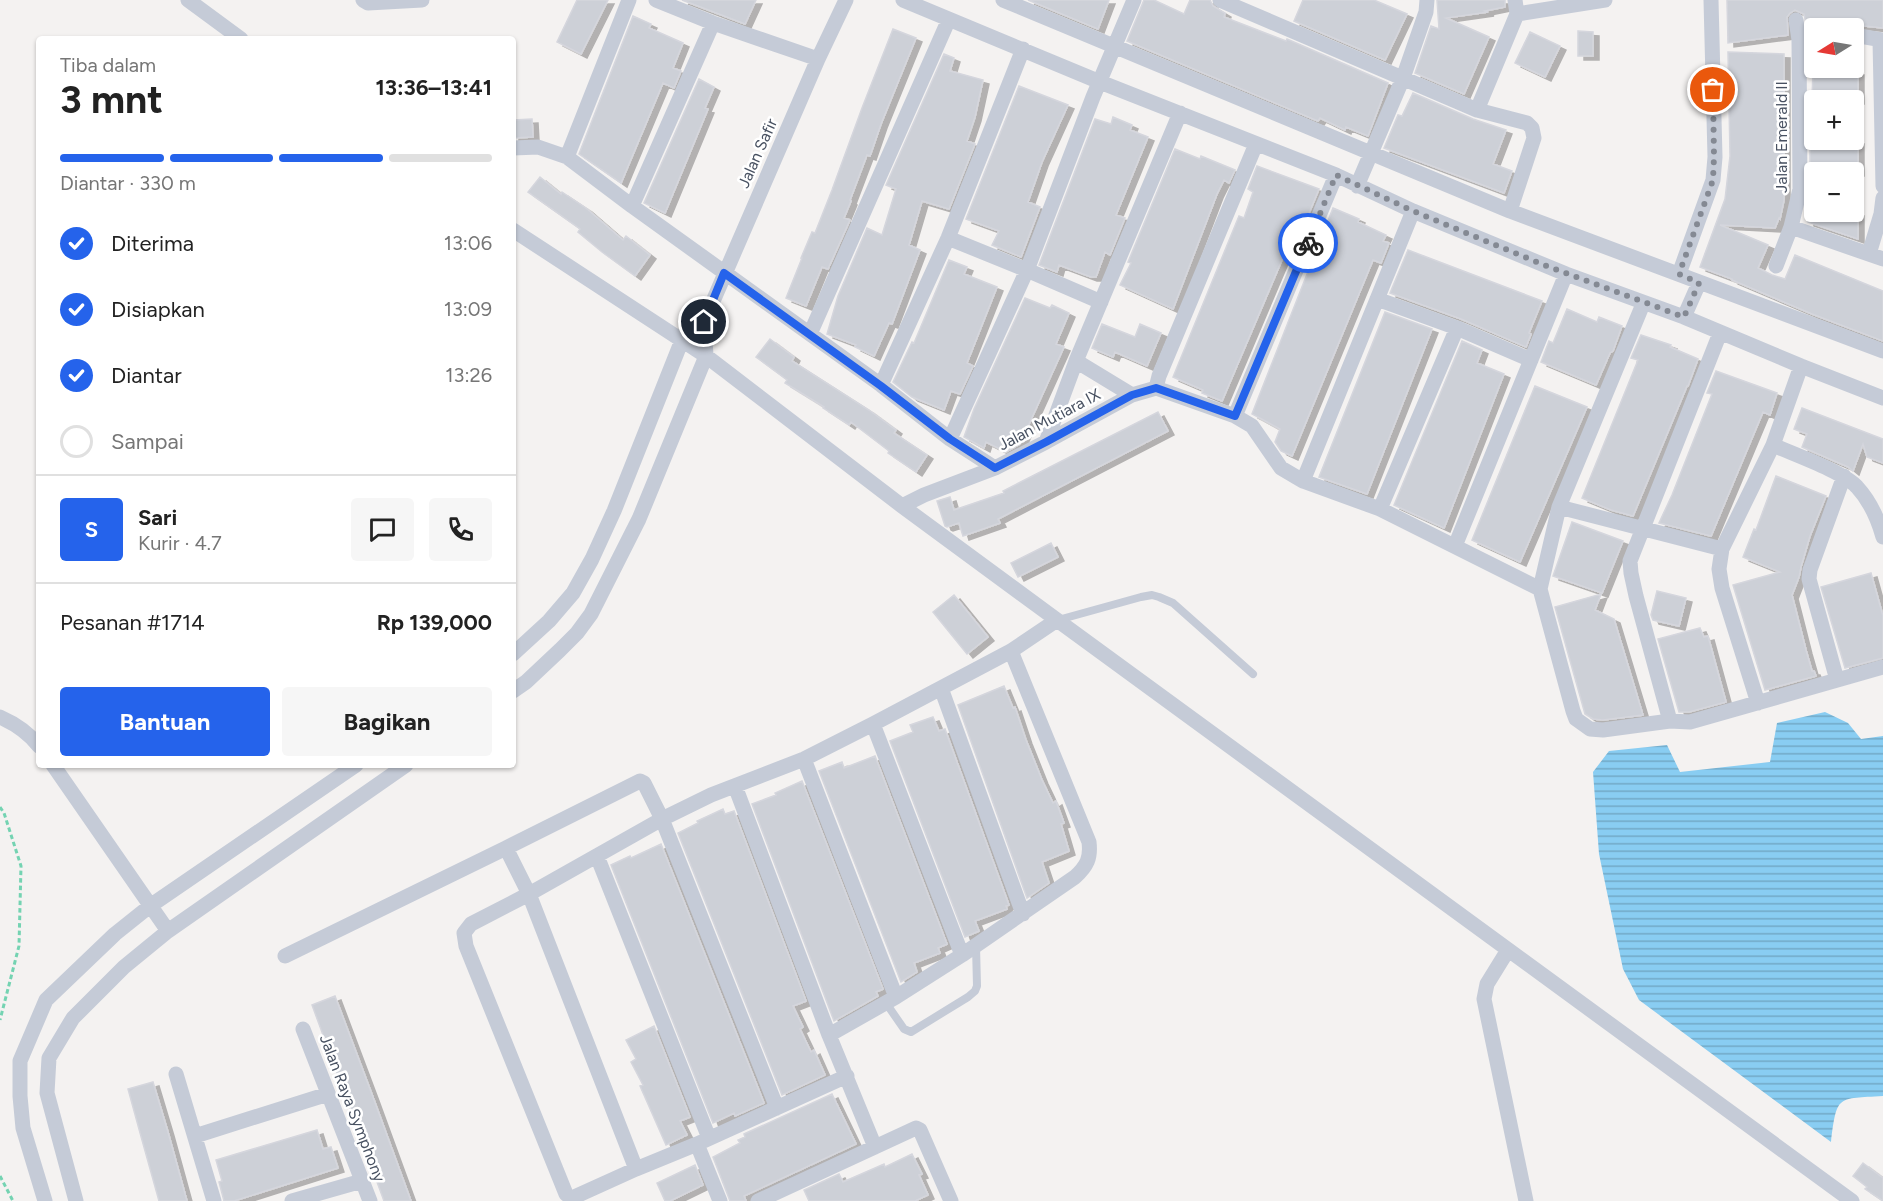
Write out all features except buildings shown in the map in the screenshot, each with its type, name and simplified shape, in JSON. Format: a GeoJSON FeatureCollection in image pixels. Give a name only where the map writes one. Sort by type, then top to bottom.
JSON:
{"type":"FeatureCollection","features":[{"type":"Feature","properties":{"kind":"street"},"geometry":{"type":"LineString","coordinates":[[188,0],[238,36]]}},
{"type":"Feature","properties":{"kind":"street"},"geometry":{"type":"LineString","coordinates":[[363,1],[380,3],[422,0]]}},
{"type":"Feature","properties":{"kind":"street"},"geometry":{"type":"LineString","coordinates":[[567,157],[628,0]]}},
{"type":"Feature","properties":{"kind":"street"},"geometry":{"type":"LineString","coordinates":[[656,0],[713,23],[818,59]]}},
{"type":"Feature","properties":{"kind":"street","name":"Jalan Safir"},"geometry":{"type":"LineString","coordinates":[[704,322],[818,59],[846,0]]}},
{"type":"Feature","properties":{"kind":"street"},"geometry":{"type":"LineString","coordinates":[[903,0],[1100,82],[1336,175],[1413,211],[1566,274],[1684,317],[1883,398]]}},
{"type":"Feature","properties":{"kind":"street"},"geometry":{"type":"LineString","coordinates":[[1003,0],[1510,211],[1883,351]]}},
{"type":"Feature","properties":{"kind":"street"},"geometry":{"type":"LineString","coordinates":[[950,439],[1027,270],[1134,0]]}},
{"type":"Feature","properties":{"kind":"street"},"geometry":{"type":"LineString","coordinates":[[1220,0],[1477,110],[1527,123],[1532,128],[1534,138],[1510,211]]}},
{"type":"Feature","properties":{"kind":"street"},"geometry":{"type":"LineString","coordinates":[[1357,186],[1403,78],[1426,12],[1427,0]]}},
{"type":"Feature","properties":{"kind":"street"},"geometry":{"type":"LineString","coordinates":[[1477,110],[1516,7],[1605,0]]}},
{"type":"Feature","properties":{"kind":"street"},"geometry":{"type":"LineString","coordinates":[[1679,274],[1713,180],[1711,0]]}},
{"type":"Feature","properties":{"kind":"street"},"geometry":{"type":"LineString","coordinates":[[810,334],[949,19]]}},
{"type":"Feature","properties":{"kind":"street","name":"Jalan Emerald II"},"geometry":{"type":"LineString","coordinates":[[1776,266],[1791,228],[1800,189],[1799,40],[1796,20]]}},
{"type":"Feature","properties":{"kind":"street"},"geometry":{"type":"LineString","coordinates":[[632,206],[713,23]]}},
{"type":"Feature","properties":{"kind":"street"},"geometry":{"type":"LineString","coordinates":[[1864,37],[1882,40],[1883,186]]}},
{"type":"Feature","properties":{"kind":"street"},"geometry":{"type":"LineString","coordinates":[[1799,40],[1804,40]]}},
{"type":"Feature","properties":{"kind":"street"},"geometry":{"type":"LineString","coordinates":[[881,386],[948,238],[1023,49]]}},
{"type":"Feature","properties":{"kind":"street"},"geometry":{"type":"LineString","coordinates":[[1046,442],[1076,361],[1180,113]]}},
{"type":"Feature","properties":{"kind":"street"},"geometry":{"type":"LineString","coordinates":[[1256,144],[1156,388],[1235,416],[1252,426],[1281,468],[1303,481],[1380,509],[1540,589]]}},
{"type":"Feature","properties":{"kind":"street"},"geometry":{"type":"LineString","coordinates":[[516,148],[538,147],[567,157],[950,439],[995,468]]}},
{"type":"Feature","properties":{"kind":"street"},"geometry":{"type":"LineString","coordinates":[[1235,416],[1336,175]]}},
{"type":"Feature","properties":{"kind":"street"},"geometry":{"type":"LineString","coordinates":[[1791,228],[1876,256],[1883,198]]}},
{"type":"Feature","properties":{"kind":"street"},"geometry":{"type":"LineString","coordinates":[[1303,481],[1413,211]]}},
{"type":"Feature","properties":{"kind":"street"},"geometry":{"type":"LineString","coordinates":[[516,232],[706,356],[1057,620],[1852,1201]]}},
{"type":"Feature","properties":{"kind":"street"},"geometry":{"type":"LineString","coordinates":[[948,238],[1101,302]]}},
{"type":"Feature","properties":{"kind":"street"},"geometry":{"type":"LineString","coordinates":[[1455,546],[1566,274]]}},
{"type":"Feature","properties":{"kind":"street"},"geometry":{"type":"LineString","coordinates":[[1684,317],[1699,283]]}},
{"type":"Feature","properties":{"kind":"street"},"geometry":{"type":"LineString","coordinates":[[1377,299],[1456,328],[1531,360]]}},
{"type":"Feature","properties":{"kind":"street"},"geometry":{"type":"LineString","coordinates":[[1643,303],[1559,507],[1540,589],[1576,719],[1590,729],[1603,730],[1704,719],[1883,667]]}},
{"type":"Feature","properties":{"kind":"street"},"geometry":{"type":"LineString","coordinates":[[516,651],[549,621],[573,593],[614,511],[682,340],[704,322]]}},
{"type":"Feature","properties":{"kind":"street"},"geometry":{"type":"LineString","coordinates":[[516,689],[560,650],[591,615],[639,519],[706,356],[704,322]]}},
{"type":"Feature","properties":{"kind":"street"},"geometry":{"type":"LineString","coordinates":[[1380,509],[1456,328]]}},
{"type":"Feature","properties":{"kind":"street"},"geometry":{"type":"LineString","coordinates":[[1670,721],[1631,573],[1630,561],[1720,333]]}},
{"type":"Feature","properties":{"kind":"street"},"geometry":{"type":"LineString","coordinates":[[1076,361],[1132,395]]}},
{"type":"Feature","properties":{"kind":"street"},"geometry":{"type":"LineString","coordinates":[[1758,703],[1722,588],[1719,569],[1722,549],[1773,445],[1801,366]]}},
{"type":"Feature","properties":{"kind":"street","name":"Jalan Mutiara IX"},"geometry":{"type":"LineString","coordinates":[[903,506],[924,495],[995,468],[1132,395],[1156,388]]}},
{"type":"Feature","properties":{"kind":"street"},"geometry":{"type":"LineString","coordinates":[[1773,445],[1844,476],[1856,485],[1872,508],[1883,537]]}},
{"type":"Feature","properties":{"kind":"street"},"geometry":{"type":"LineString","coordinates":[[1837,680],[1809,579],[1810,570],[1844,476]]}},
{"type":"Feature","properties":{"kind":"street"},"geometry":{"type":"LineString","coordinates":[[1559,507],[1644,527],[1722,549]]}},
{"type":"Feature","properties":{"kind":"street"},"geometry":{"type":"LineString","coordinates":[[847,1076],[703,1141],[570,1197],[566,1194],[466,946],[464,933],[471,924],[662,819],[711,795],[804,759],[1011,651],[1057,620]]}},
{"type":"Feature","properties":{"kind":"street"},"geometry":{"type":"LineString","coordinates":[[829,1035],[891,1000],[976,946],[1076,877],[1085,868],[1089,859],[1089,842],[1011,651]]}},
{"type":"Feature","properties":{"kind":"street"},"geometry":{"type":"LineString","coordinates":[[941,688],[1023,914]]}},
{"type":"Feature","properties":{"kind":"street"},"geometry":{"type":"LineString","coordinates":[[0,717],[18,725],[36,742]]}},
{"type":"Feature","properties":{"kind":"street"},"geometry":{"type":"LineString","coordinates":[[873,724],[962,955]]}},
{"type":"Feature","properties":{"kind":"street"},"geometry":{"type":"LineString","coordinates":[[804,759],[891,1000]]}},
{"type":"Feature","properties":{"kind":"street"},"geometry":{"type":"LineString","coordinates":[[54,768],[168,931]]}},
{"type":"Feature","properties":{"kind":"street"},"geometry":{"type":"LineString","coordinates":[[45,1201],[23,1128],[20,1061],[46,1000],[116,934],[150,906],[352,768]]}},
{"type":"Feature","properties":{"kind":"street"},"geometry":{"type":"LineString","coordinates":[[76,1201],[46,1093],[49,1058],[63,1033],[87,1002],[124,967],[168,931],[402,768]]}},
{"type":"Feature","properties":{"kind":"street"},"geometry":{"type":"LineString","coordinates":[[285,956],[640,781],[644,783],[662,819],[777,1108]]}},
{"type":"Feature","properties":{"kind":"street"},"geometry":{"type":"LineString","coordinates":[[735,786],[829,1035],[875,1147]]}},
{"type":"Feature","properties":{"kind":"street"},"geometry":{"type":"LineString","coordinates":[[506,848],[529,894],[636,1169]]}},
{"type":"Feature","properties":{"kind":"street"},"geometry":{"type":"LineString","coordinates":[[597,856],[703,1141],[720,1201]]}},
{"type":"Feature","properties":{"kind":"street"},"geometry":{"type":"LineString","coordinates":[[1508,950],[1487,984],[1484,999],[1526,1201]]}},
{"type":"Feature","properties":{"kind":"street","name":"Jalan Raya Symphony"},"geometry":{"type":"LineString","coordinates":[[303,1029],[370,1201]]}},
{"type":"Feature","properties":{"kind":"street"},"geometry":{"type":"LineString","coordinates":[[176,1074],[214,1201]]}},
{"type":"Feature","properties":{"kind":"street"},"geometry":{"type":"LineString","coordinates":[[195,1136],[328,1094]]}},
{"type":"Feature","properties":{"kind":"street"},"geometry":{"type":"LineString","coordinates":[[758,1201],[918,1128],[946,1199]]}},
{"type":"Feature","properties":{"kind":"street"},"geometry":{"type":"LineString","coordinates":[[292,1201],[362,1181]]}},
{"type":"Feature","properties":{"kind":"lane"},"geometry":{"type":"LineString","coordinates":[[1057,620],[1152,595],[1167,599],[1186,613],[1253,674]]}},
{"type":"Feature","properties":{"kind":"lane"},"geometry":{"type":"LineString","coordinates":[[891,1000],[904,1029],[911,1032],[968,997],[977,986],[976,946]]}},
{"type":"Feature","properties":{"kind":"path"},"geometry":{"type":"LineString","coordinates":[[0,807],[21,866],[19,946],[0,1020]]}},
{"type":"Feature","properties":{"kind":"path"},"geometry":{"type":"LineString","coordinates":[[0,1176],[13,1201]]}},
{"type":"Feature","properties":{"kind":"water"},"geometry":{"type":"Polygon","coordinates":[[[1825,712],[1848,723],[1861,739],[1883,736],[1883,1096],[1848,1099],[1842,1102],[1835,1115],[1831,1142],[1639,1000],[1623,969],[1599,854],[1593,772],[1609,751],[1667,745],[1680,772],[1770,762],[1777,723],[1825,712]]]}},
{"type":"Feature","properties":{"kind":"way so far"},"geometry":{"type":"LineString","coordinates":[[1308,243],[1336,175],[1413,211],[1544,265],[1684,317],[1699,283],[1679,274],[1713,180],[1713,90]]}},
{"type":"Feature","properties":{"kind":"route"},"geometry":{"type":"LineString","coordinates":[[704,322],[724,273],[881,386],[950,439],[995,468],[1132,395],[1156,388],[1235,416],[1308,243]]}}]}
